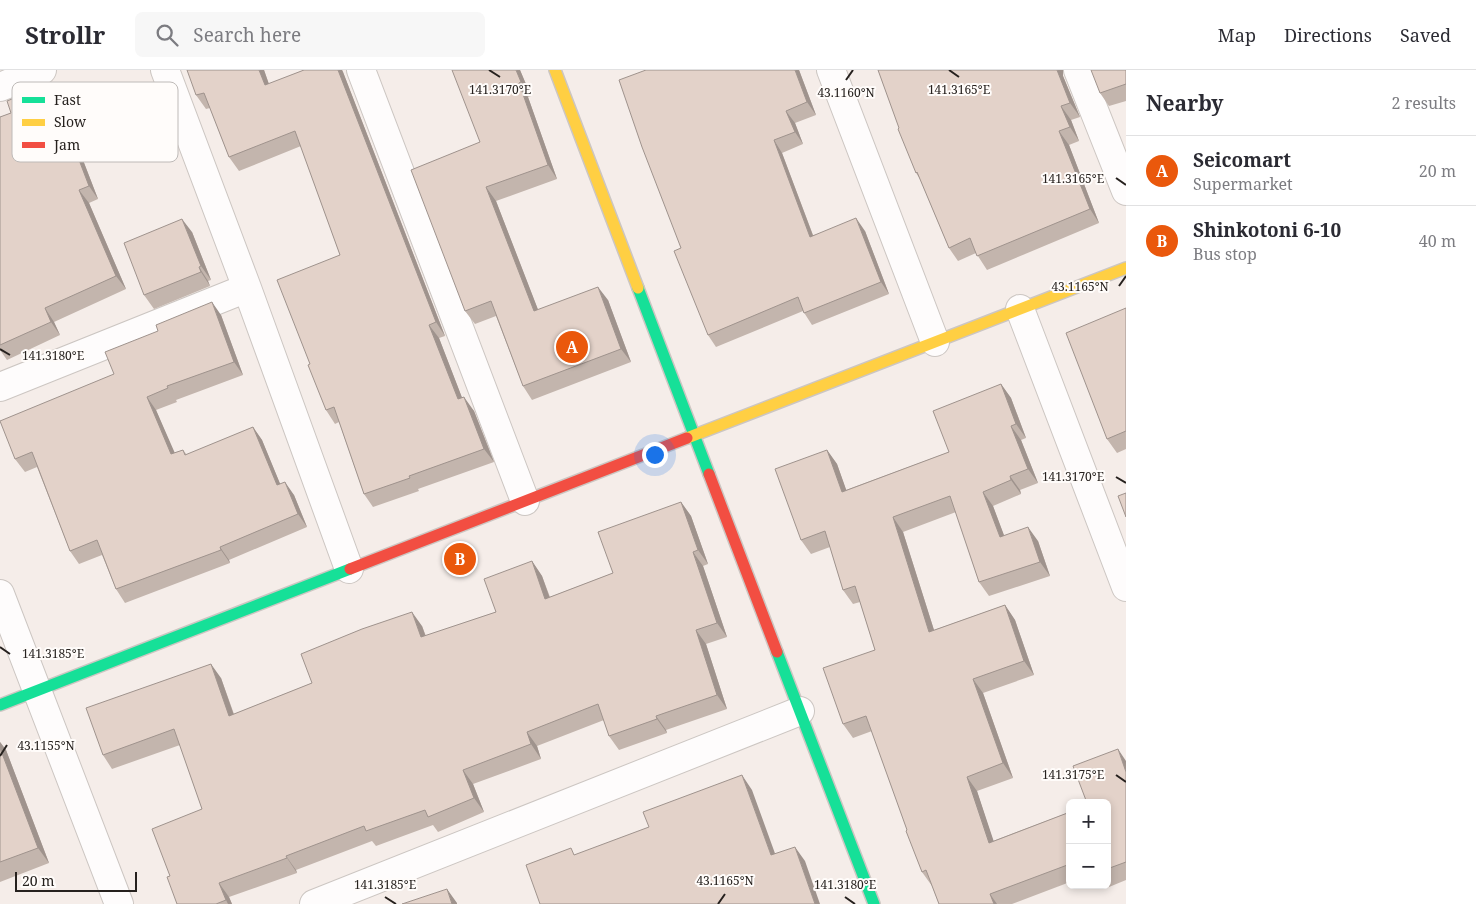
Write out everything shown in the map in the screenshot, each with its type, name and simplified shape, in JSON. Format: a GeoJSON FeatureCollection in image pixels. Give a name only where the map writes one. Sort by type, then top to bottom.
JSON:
{"type":"FeatureCollection","features":[{"type":"Feature","properties":{"kind":"street"},"geometry":{"type":"LineString","coordinates":[[12,82],[42,70]]}},
{"type":"Feature","properties":{"kind":"street"},"geometry":{"type":"LineString","coordinates":[[165,70],[170,82]]}},
{"type":"Feature","properties":{"kind":"street"},"geometry":{"type":"LineString","coordinates":[[361,70],[526,501]]}},
{"type":"Feature","properties":{"kind":"street"},"geometry":{"type":"LineString","coordinates":[[555,70],[874,904]]}},
{"type":"Feature","properties":{"kind":"street"},"geometry":{"type":"LineString","coordinates":[[831,70],[935,342]]}},
{"type":"Feature","properties":{"kind":"street"},"geometry":{"type":"LineString","coordinates":[[1078,70],[1126,191]]}},
{"type":"Feature","properties":{"kind":"street"},"geometry":{"type":"LineString","coordinates":[[0,87],[12,82]]}},
{"type":"Feature","properties":{"kind":"street"},"geometry":{"type":"LineString","coordinates":[[178,105],[247,288],[348,569]]}},
{"type":"Feature","properties":{"kind":"street"},"geometry":{"type":"LineString","coordinates":[[0,705],[1126,268]]}},
{"type":"Feature","properties":{"kind":"street"},"geometry":{"type":"LineString","coordinates":[[0,388],[247,288]]}},
{"type":"Feature","properties":{"kind":"street"},"geometry":{"type":"LineString","coordinates":[[1020,309],[1126,587]]}},
{"type":"Feature","properties":{"kind":"street"},"geometry":{"type":"LineString","coordinates":[[0,594],[119,904]]}},
{"type":"Feature","properties":{"kind":"street"},"geometry":{"type":"LineString","coordinates":[[314,904],[800,710]]}},
{"type":"Feature","properties":{"kind":"building"},"geometry":{"type":"Polygon","coordinates":[[[187,70],[259,70],[265,85],[304,70],[338,70],[436,322],[429,325],[458,399],[464,397],[484,449],[364,494],[334,407],[326,410],[277,280],[340,255],[295,131],[229,157],[204,93],[196,95],[187,70]]]}},
{"type":"Feature","properties":{"kind":"building"},"geometry":{"type":"Polygon","coordinates":[[[452,70],[516,70],[548,165],[486,187],[534,311],[598,287],[621,349],[523,386],[491,301],[465,311],[411,170],[480,142],[452,70]]]}},
{"type":"Feature","properties":{"kind":"building"},"geometry":{"type":"Polygon","coordinates":[[[646,70],[795,70],[807,102],[786,111],[795,132],[774,140],[810,237],[856,218],[881,282],[804,313],[798,297],[708,335],[674,251],[681,248],[642,147],[619,80],[646,70]]]}},
{"type":"Feature","properties":{"kind":"building"},"geometry":{"type":"Polygon","coordinates":[[[878,70],[1057,70],[1070,103],[1061,106],[1070,127],[1059,131],[1090,209],[977,256],[970,238],[949,248],[898,129],[878,70]]]}},
{"type":"Feature","properties":{"kind":"building"},"geometry":{"type":"Polygon","coordinates":[[[1091,70],[1126,70],[1126,84],[1100,93],[1091,70]]]}},
{"type":"Feature","properties":{"kind":"building"},"geometry":{"type":"Polygon","coordinates":[[[12,99],[12,162],[80,162],[89,186],[79,190],[116,276],[45,308],[51,322],[0,345],[0,117],[11,113],[7,101],[12,99]]]}},
{"type":"Feature","properties":{"kind":"building"},"geometry":{"type":"Polygon","coordinates":[[[182,219],[201,266],[199,267],[201,272],[144,295],[124,243],[182,219]]]}},
{"type":"Feature","properties":{"kind":"building"},"geometry":{"type":"Polygon","coordinates":[[[212,302],[234,362],[167,386],[168,388],[147,397],[171,454],[183,450],[185,455],[253,427],[277,485],[285,482],[298,514],[220,547],[221,550],[116,589],[97,540],[70,551],[32,452],[15,459],[0,421],[114,374],[105,352],[158,331],[156,325],[212,302]]]}},
{"type":"Feature","properties":{"kind":"building"},"geometry":{"type":"Polygon","coordinates":[[[1126,308],[1126,431],[1107,439],[1066,333],[1126,308]]]}},
{"type":"Feature","properties":{"kind":"building"},"geometry":{"type":"Polygon","coordinates":[[[1001,384],[1016,424],[1011,426],[1028,469],[1010,476],[1011,480],[983,492],[1000,537],[1028,527],[1040,562],[979,582],[950,496],[893,517],[929,632],[1005,605],[1024,661],[973,679],[1003,763],[967,777],[989,843],[1066,814],[1066,866],[990,894],[994,904],[939,904],[926,870],[922,872],[906,831],[866,716],[843,724],[823,668],[875,650],[855,586],[843,590],[825,531],[801,540],[775,469],[827,450],[842,492],[949,452],[933,411],[1001,384]]]}},
{"type":"Feature","properties":{"kind":"building"},"geometry":{"type":"Polygon","coordinates":[[[1126,493],[1126,517],[1118,496],[1126,493]]]}},
{"type":"Feature","properties":{"kind":"building"},"geometry":{"type":"Polygon","coordinates":[[[681,502],[698,550],[693,552],[717,623],[696,630],[717,695],[656,716],[657,719],[609,736],[598,704],[527,732],[531,744],[463,770],[474,798],[428,817],[425,810],[366,831],[364,826],[286,856],[287,858],[219,883],[226,900],[216,904],[177,904],[167,877],[170,876],[152,829],[202,809],[174,729],[103,755],[86,708],[211,664],[229,716],[312,683],[301,654],[362,629],[412,612],[421,637],[496,612],[484,579],[532,561],[545,599],[613,573],[598,532],[681,502]]]}},
{"type":"Feature","properties":{"kind":"building"},"geometry":{"type":"Polygon","coordinates":[[[0,748],[38,848],[0,862],[0,748]]]}},
{"type":"Feature","properties":{"kind":"building"},"geometry":{"type":"Polygon","coordinates":[[[1118,749],[1126,772],[1126,862],[1111,868],[1111,799],[1085,799],[1073,766],[1118,749]]]}},
{"type":"Feature","properties":{"kind":"building"},"geometry":{"type":"Polygon","coordinates":[[[742,775],[771,855],[795,847],[815,904],[540,904],[526,865],[571,848],[574,855],[649,827],[643,812],[742,775]]]}},
{"type":"Feature","properties":{"kind":"building"},"geometry":{"type":"Polygon","coordinates":[[[447,889],[452,904],[402,904],[447,889]]]}},
{"type":"Feature","properties":{"kind":"traffic: fast"},"geometry":{"type":"LineString","coordinates":[[638,288],[709,474]]}},
{"type":"Feature","properties":{"kind":"traffic: fast"},"geometry":{"type":"LineString","coordinates":[[0,705],[350,569]]}},
{"type":"Feature","properties":{"kind":"traffic: fast"},"geometry":{"type":"LineString","coordinates":[[777,652],[874,904]]}},
{"type":"Feature","properties":{"kind":"traffic: slow"},"geometry":{"type":"LineString","coordinates":[[555,70],[638,288]]}},
{"type":"Feature","properties":{"kind":"traffic: slow"},"geometry":{"type":"LineString","coordinates":[[687,438],[1126,268]]}},
{"type":"Feature","properties":{"kind":"traffic: jam"},"geometry":{"type":"LineString","coordinates":[[350,569],[687,438]]}},
{"type":"Feature","properties":{"kind":"traffic: jam"},"geometry":{"type":"LineString","coordinates":[[709,474],[777,652]]}},
{"type":"Feature","properties":{"kind":"place","name":"Seicomart"},"geometry":{"type":"Point","coordinates":[572,347]}},
{"type":"Feature","properties":{"kind":"place","name":"Shinkotoni 6-10"},"geometry":{"type":"Point","coordinates":[460,559]}}]}
